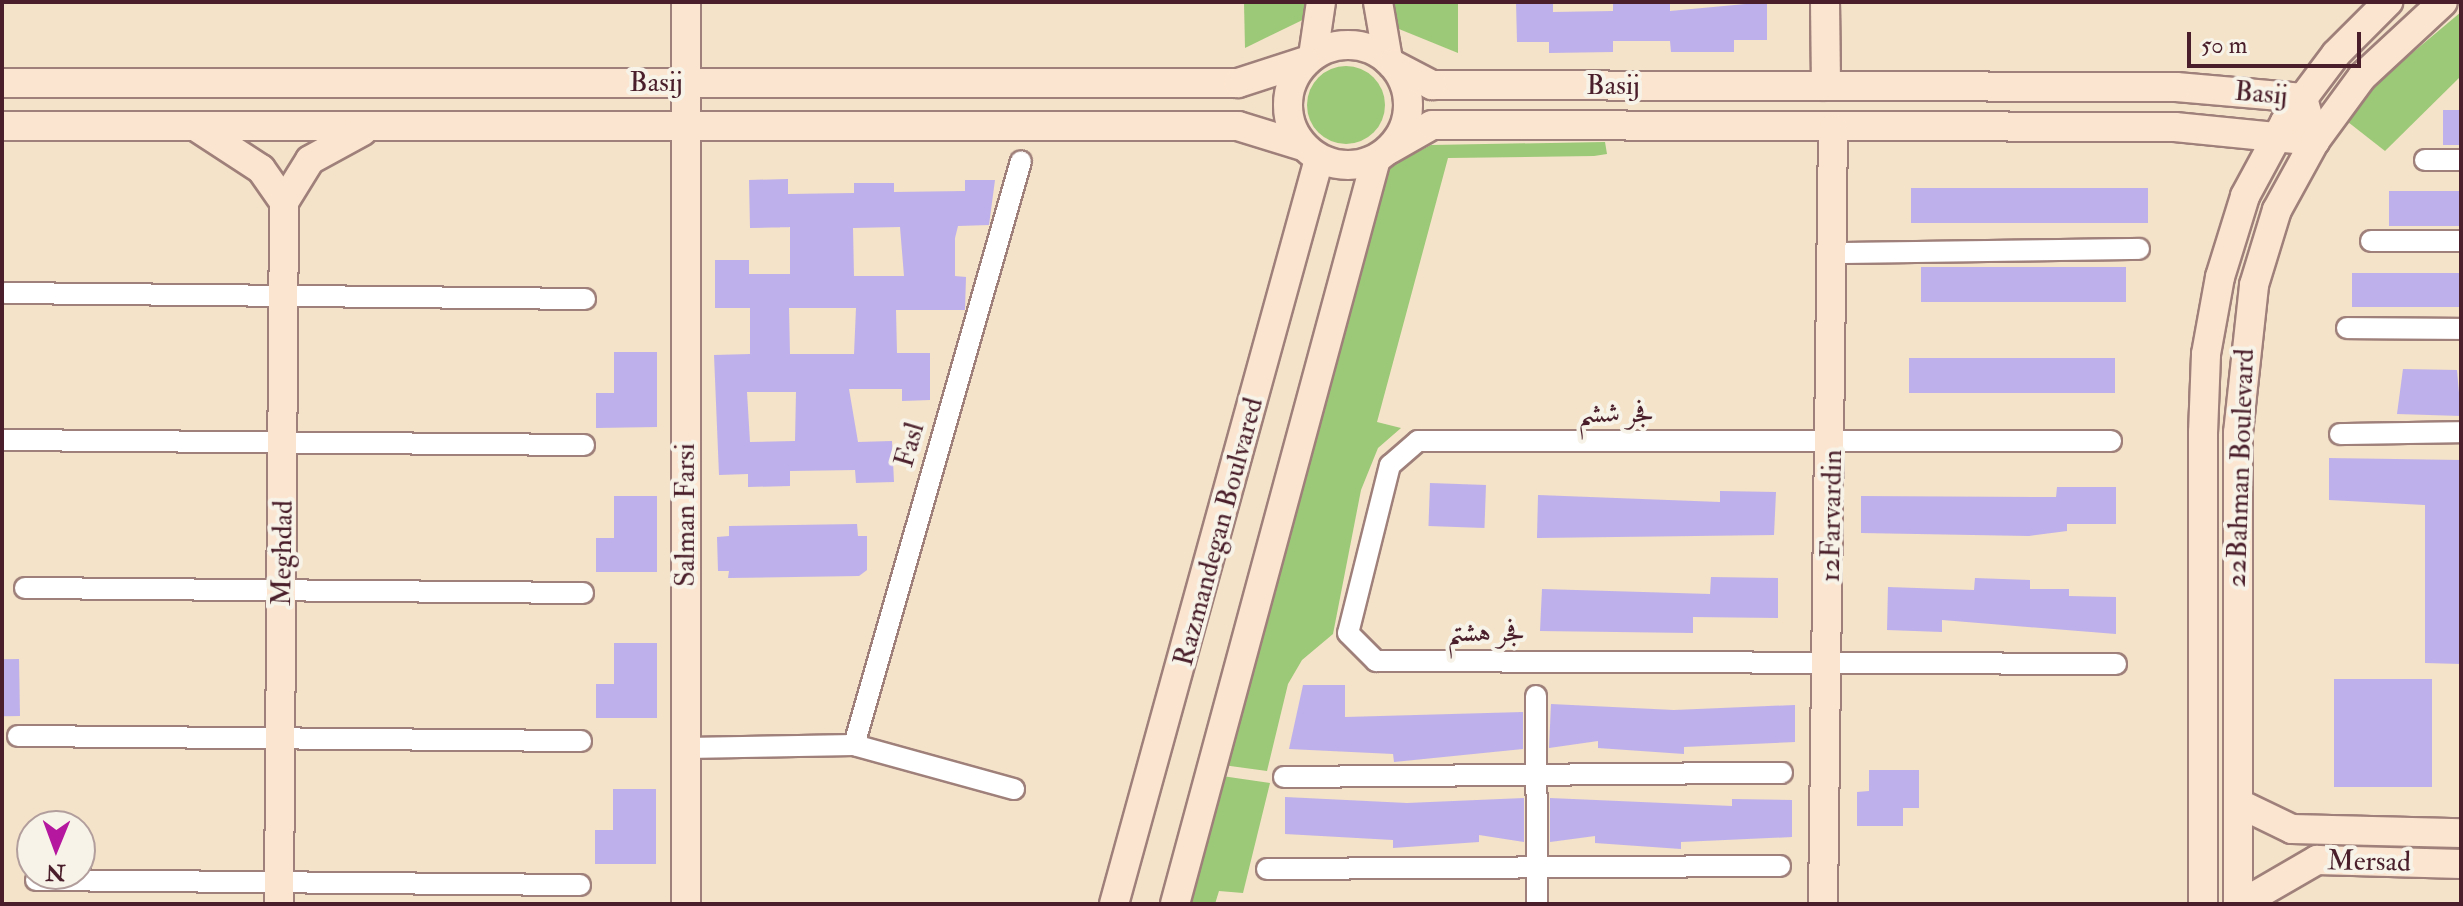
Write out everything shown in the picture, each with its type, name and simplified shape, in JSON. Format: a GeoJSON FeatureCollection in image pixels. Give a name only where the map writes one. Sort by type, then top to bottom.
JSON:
{"type":"FeatureCollection","features":[{"type":"Feature","properties":{"kind":"main road","name":"Salman Farsi"},"geometry":{"type":"LineString","coordinates":[[686,2],[686,904]]}},
{"type":"Feature","properties":{"kind":"main road"},"geometry":{"type":"LineString","coordinates":[[1321,2],[1310,59],[1287,103],[1311,152],[1357,165],[1383,154],[1409,107],[1390,62],[1378,2]]}},
{"type":"Feature","properties":{"kind":"main road"},"geometry":{"type":"LineString","coordinates":[[1825,2],[1826,86]]}},
{"type":"Feature","properties":{"kind":"main road","name":"22Bahman Boulevard"},"geometry":{"type":"LineString","coordinates":[[2203,904],[2206,354],[2245,196],[2303,98],[2388,2]]}},
{"type":"Feature","properties":{"kind":"main road","name":"22Bahman Boulevard"},"geometry":{"type":"LineString","coordinates":[[2239,904],[2241,358],[2277,210],[2315,141],[2362,77],[2443,2]]}},
{"type":"Feature","properties":{"kind":"main road"},"geometry":{"type":"LineString","coordinates":[[1310,59],[1352,45],[1390,62]]}},
{"type":"Feature","properties":{"kind":"main road","name":"Basij"},"geometry":{"type":"LineString","coordinates":[[2,83],[1238,83],[1310,59]]}},
{"type":"Feature","properties":{"kind":"main road","name":"Basij"},"geometry":{"type":"LineString","coordinates":[[1383,154],[1432,125],[1833,129],[2175,127],[2315,141],[2303,98],[2176,87],[1432,85],[1390,62]]}},
{"type":"Feature","properties":{"kind":"main road","name":"Basij"},"geometry":{"type":"LineString","coordinates":[[2,126],[1238,126],[1311,152]]}},
{"type":"Feature","properties":{"kind":"main road"},"geometry":{"type":"LineString","coordinates":[[195,126],[261,169],[284,202],[310,160],[375,126]]}},
{"type":"Feature","properties":{"kind":"main road","name":"12Farvardin"},"geometry":{"type":"LineString","coordinates":[[1823,904],[1834,443],[1836,253],[1833,129]]}},
{"type":"Feature","properties":{"kind":"main road","name":"Razmandegan Boulvared"},"geometry":{"type":"LineString","coordinates":[[1114,904],[1311,152]]}},
{"type":"Feature","properties":{"kind":"main road","name":"Razmandegan Boulvared"},"geometry":{"type":"LineString","coordinates":[[1175,904],[1383,154]]}},
{"type":"Feature","properties":{"kind":"main road","name":"Meghdad"},"geometry":{"type":"LineString","coordinates":[[279,893],[284,202]]}},
{"type":"Feature","properties":{"kind":"main road","name":"Mersad"},"geometry":{"type":"LineString","coordinates":[[2238,803],[2292,829],[2461,833]]}},
{"type":"Feature","properties":{"kind":"main road"},"geometry":{"type":"LineString","coordinates":[[2422,863],[2423,833]]}},
{"type":"Feature","properties":{"kind":"main road","name":"Mersad"},"geometry":{"type":"LineString","coordinates":[[2239,904],[2317,860],[2461,864]]}},
{"type":"Feature","properties":{"kind":"street"},"geometry":{"type":"LineString","coordinates":[[2425,160],[2461,160]]}},
{"type":"Feature","properties":{"kind":"street","name":"Fasl"},"geometry":{"type":"LineString","coordinates":[[854,745],[1021,161]]}},
{"type":"Feature","properties":{"kind":"street"},"geometry":{"type":"LineString","coordinates":[[2371,241],[2461,241]]}},
{"type":"Feature","properties":{"kind":"street"},"geometry":{"type":"LineString","coordinates":[[1836,253],[2139,249]]}},
{"type":"Feature","properties":{"kind":"street"},"geometry":{"type":"LineString","coordinates":[[5,293],[585,299]]}},
{"type":"Feature","properties":{"kind":"street"},"geometry":{"type":"LineString","coordinates":[[2347,328],[2461,329]]}},
{"type":"Feature","properties":{"kind":"street"},"geometry":{"type":"LineString","coordinates":[[2340,434],[2461,432]]}},
{"type":"Feature","properties":{"kind":"street"},"geometry":{"type":"LineString","coordinates":[[2,440],[584,445]]}},
{"type":"Feature","properties":{"kind":"street","name":"فجر ششم"},"geometry":{"type":"LineString","coordinates":[[1401,449],[1418,441],[2111,441]]}},
{"type":"Feature","properties":{"kind":"street","name":"فجر هشتم"},"geometry":{"type":"LineString","coordinates":[[1401,449],[1348,613],[1348,633],[1376,661],[2116,664]]}},
{"type":"Feature","properties":{"kind":"street"},"geometry":{"type":"LineString","coordinates":[[25,588],[583,593]]}},
{"type":"Feature","properties":{"kind":"street"},"geometry":{"type":"LineString","coordinates":[[1536,696],[1537,904]]}},
{"type":"Feature","properties":{"kind":"street"},"geometry":{"type":"LineString","coordinates":[[18,736],[581,741]]}},
{"type":"Feature","properties":{"kind":"street"},"geometry":{"type":"LineString","coordinates":[[687,748],[854,745],[1014,789]]}},
{"type":"Feature","properties":{"kind":"street"},"geometry":{"type":"LineString","coordinates":[[1284,777],[1782,773]]}},
{"type":"Feature","properties":{"kind":"street"},"geometry":{"type":"LineString","coordinates":[[1267,869],[1780,866]]}},
{"type":"Feature","properties":{"kind":"street"},"geometry":{"type":"LineString","coordinates":[[96,883],[279,893],[580,885]]}},
{"type":"Feature","properties":{"kind":"green space"},"geometry":{"type":"Polygon","coordinates":[[[1244,2],[1319,2],[1319,12],[1245,48],[1244,2]]]}},
{"type":"Feature","properties":{"kind":"green space"},"geometry":{"type":"Polygon","coordinates":[[[1381,2],[1458,2],[1458,53],[1399,29],[1381,13],[1381,2]]]}},
{"type":"Feature","properties":{"kind":"green space"},"geometry":{"type":"Polygon","coordinates":[[[2461,12],[2461,76],[2385,151],[2348,122],[2374,85],[2461,12]]]}},
{"type":"Feature","properties":{"kind":"green space"},"geometry":{"type":"Polygon","coordinates":[[[1346,66],[1361,69],[1378,83],[1385,105],[1382,120],[1368,137],[1346,144],[1331,141],[1314,127],[1307,105],[1310,90],[1324,73],[1346,66]]]}},
{"type":"Feature","properties":{"kind":"green space"},"geometry":{"type":"Polygon","coordinates":[[[1605,142],[1607,154],[1594,156],[1448,158],[1377,422],[1401,428],[1378,448],[1361,490],[1333,634],[1302,660],[1288,684],[1267,771],[1223,765],[1389,167],[1431,145],[1605,142]]]}},
{"type":"Feature","properties":{"kind":"green space"},"geometry":{"type":"Polygon","coordinates":[[[1222,776],[1270,783],[1243,893],[1219,891],[1215,904],[1186,904],[1222,776]]]}},
{"type":"Feature","properties":{"kind":"building"},"geometry":{"type":"Polygon","coordinates":[[[1516,2],[1553,2],[1553,12],[1613,11],[1613,2],[1670,2],[1670,11],[1767,2],[1767,40],[1734,40],[1734,52],[1671,52],[1670,41],[1613,41],[1613,52],[1549,53],[1549,42],[1517,42],[1516,2]]]}},
{"type":"Feature","properties":{"kind":"building"},"geometry":{"type":"Polygon","coordinates":[[[2443,110],[2461,110],[2461,145],[2443,145],[2443,110]]]}},
{"type":"Feature","properties":{"kind":"building"},"geometry":{"type":"Polygon","coordinates":[[[788,179],[788,194],[854,193],[854,183],[894,183],[894,192],[965,191],[965,180],[995,180],[989,225],[958,226],[955,238],[955,276],[966,277],[965,310],[896,310],[897,353],[930,353],[930,400],[902,401],[902,389],[849,389],[858,442],[892,441],[894,482],[856,483],[855,470],[790,471],[790,486],[748,487],[748,474],[719,475],[714,355],[750,354],[750,308],[715,308],[715,260],[749,260],[749,274],[790,274],[790,227],[750,228],[749,180],[788,179]],[[900,227],[853,228],[854,276],[904,276],[900,227]],[[789,308],[790,354],[854,354],[856,308],[789,308]],[[747,392],[750,442],[795,441],[796,392],[747,392]]]}},
{"type":"Feature","properties":{"kind":"building"},"geometry":{"type":"Polygon","coordinates":[[[1911,188],[2148,188],[2148,223],[1911,223],[1911,188]]]}},
{"type":"Feature","properties":{"kind":"building"},"geometry":{"type":"Polygon","coordinates":[[[2389,191],[2461,191],[2461,226],[2389,226],[2389,191]]]}},
{"type":"Feature","properties":{"kind":"building"},"geometry":{"type":"Polygon","coordinates":[[[1921,267],[2126,267],[2126,302],[1921,302],[1921,267]]]}},
{"type":"Feature","properties":{"kind":"building"},"geometry":{"type":"Polygon","coordinates":[[[2352,273],[2461,273],[2461,307],[2352,307],[2352,273]]]}},
{"type":"Feature","properties":{"kind":"building"},"geometry":{"type":"Polygon","coordinates":[[[614,352],[657,352],[657,427],[596,428],[596,393],[614,393],[614,352]]]}},
{"type":"Feature","properties":{"kind":"building"},"geometry":{"type":"Polygon","coordinates":[[[1909,358],[2115,358],[2115,393],[1909,393],[1909,358]]]}},
{"type":"Feature","properties":{"kind":"building"},"geometry":{"type":"Polygon","coordinates":[[[2403,369],[2457,370],[2461,416],[2397,414],[2403,369]]]}},
{"type":"Feature","properties":{"kind":"building"},"geometry":{"type":"Polygon","coordinates":[[[2329,458],[2461,460],[2461,664],[2425,663],[2425,505],[2329,500],[2329,458]]]}},
{"type":"Feature","properties":{"kind":"building"},"geometry":{"type":"Polygon","coordinates":[[[1430,483],[1486,485],[1484,528],[1428,526],[1430,483]]]}},
{"type":"Feature","properties":{"kind":"building"},"geometry":{"type":"Polygon","coordinates":[[[2057,487],[2116,487],[2116,524],[2067,524],[2067,531],[2029,536],[1861,533],[1861,496],[2056,497],[2057,487]]]}},
{"type":"Feature","properties":{"kind":"building"},"geometry":{"type":"Polygon","coordinates":[[[1720,491],[1776,492],[1774,535],[1537,538],[1538,495],[1720,502],[1720,491]]]}},
{"type":"Feature","properties":{"kind":"building"},"geometry":{"type":"Polygon","coordinates":[[[614,496],[657,496],[657,572],[596,572],[596,538],[614,538],[614,496]]]}},
{"type":"Feature","properties":{"kind":"building"},"geometry":{"type":"Polygon","coordinates":[[[857,524],[858,536],[867,536],[867,570],[859,576],[728,578],[729,571],[718,571],[717,537],[729,536],[729,526],[857,524]]]}},
{"type":"Feature","properties":{"kind":"building"},"geometry":{"type":"Polygon","coordinates":[[[1711,577],[1778,578],[1778,618],[1693,617],[1693,633],[1540,631],[1542,589],[1710,594],[1711,577]]]}},
{"type":"Feature","properties":{"kind":"building"},"geometry":{"type":"Polygon","coordinates":[[[1975,578],[2030,580],[2030,589],[2069,589],[2069,596],[2116,597],[2116,634],[1942,620],[1942,632],[1887,630],[1888,587],[1974,590],[1975,578]]]}},
{"type":"Feature","properties":{"kind":"building"},"geometry":{"type":"Polygon","coordinates":[[[614,643],[657,643],[657,718],[596,718],[596,684],[614,684],[614,643]]]}},
{"type":"Feature","properties":{"kind":"building"},"geometry":{"type":"Polygon","coordinates":[[[2,659],[19,659],[20,716],[3,716],[2,659]]]}},
{"type":"Feature","properties":{"kind":"building"},"geometry":{"type":"Polygon","coordinates":[[[2334,679],[2432,679],[2432,787],[2334,787],[2334,679]]]}},
{"type":"Feature","properties":{"kind":"building"},"geometry":{"type":"Polygon","coordinates":[[[1303,685],[1345,685],[1345,717],[1523,712],[1523,749],[1394,762],[1393,754],[1289,749],[1303,685]]]}},
{"type":"Feature","properties":{"kind":"building"},"geometry":{"type":"Polygon","coordinates":[[[1551,704],[1674,710],[1795,705],[1795,742],[1684,747],[1684,754],[1598,748],[1598,741],[1549,748],[1551,704]]]}},
{"type":"Feature","properties":{"kind":"building"},"geometry":{"type":"Polygon","coordinates":[[[1869,770],[1919,770],[1919,808],[1903,808],[1903,826],[1857,826],[1857,792],[1869,791],[1869,770]]]}},
{"type":"Feature","properties":{"kind":"building"},"geometry":{"type":"Polygon","coordinates":[[[613,789],[656,789],[656,864],[595,864],[595,830],[613,830],[613,789]]]}},
{"type":"Feature","properties":{"kind":"building"},"geometry":{"type":"Polygon","coordinates":[[[1285,797],[1407,803],[1524,798],[1524,842],[1479,835],[1479,842],[1393,848],[1393,840],[1285,834],[1285,797]]]}},
{"type":"Feature","properties":{"kind":"building"},"geometry":{"type":"Polygon","coordinates":[[[1550,798],[1732,806],[1732,799],[1792,800],[1792,837],[1681,842],[1681,849],[1595,843],[1595,836],[1550,842],[1550,798]]]}}]}
